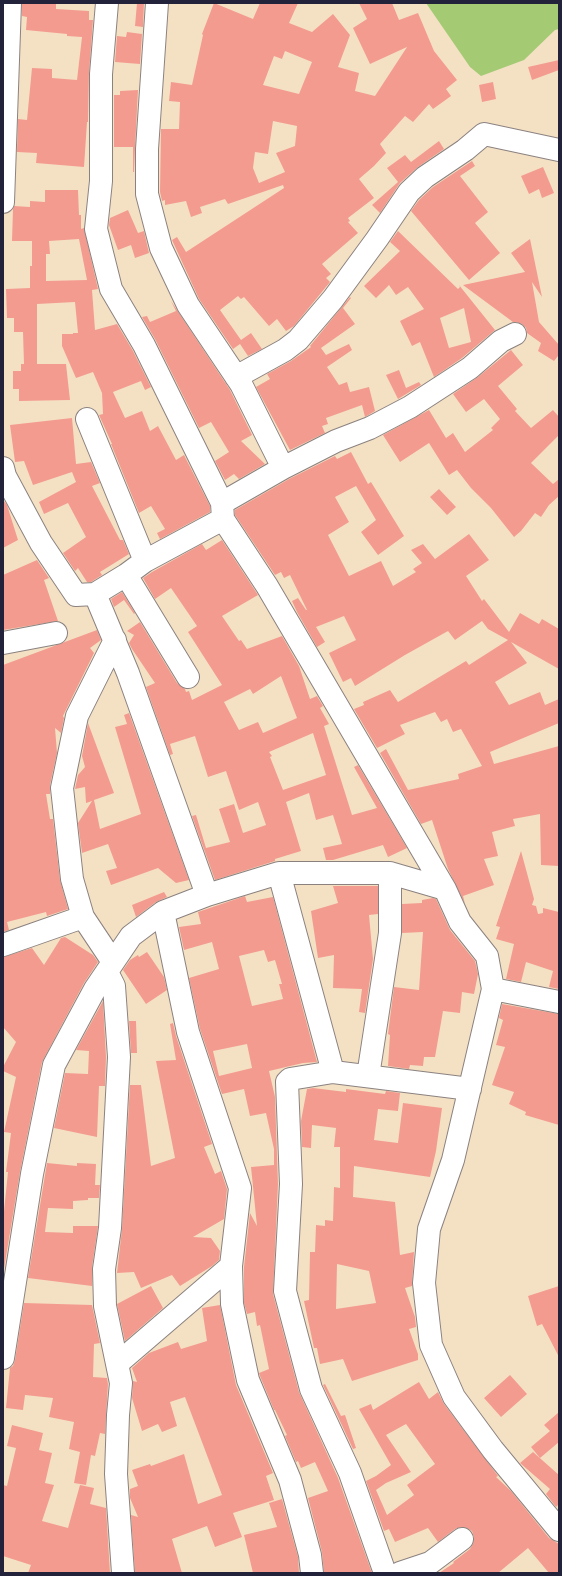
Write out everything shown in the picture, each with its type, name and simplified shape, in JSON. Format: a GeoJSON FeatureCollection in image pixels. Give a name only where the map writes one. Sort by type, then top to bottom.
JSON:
{"type":"FeatureCollection","features":[{"type":"Feature","properties":{"kind":"street"},"geometry":{"type":"LineString","coordinates":[[3,202],[10,3]]}},
{"type":"Feature","properties":{"kind":"street"},"geometry":{"type":"LineString","coordinates":[[107,3],[101,74],[101,181],[96,229],[111,289],[144,345],[222,511],[445,889],[460,922],[487,956],[493,989],[453,1160],[430,1229],[424,1283],[431,1345],[454,1397],[493,1450],[559,1530]]}},
{"type":"Feature","properties":{"kind":"street"},"geometry":{"type":"LineString","coordinates":[[157,3],[147,149],[147,194],[161,248],[188,305],[236,377],[283,468]]}},
{"type":"Feature","properties":{"kind":"street"},"geometry":{"type":"LineString","coordinates":[[236,377],[285,350],[298,340],[333,299],[409,192],[425,177],[465,150],[484,134],[559,150]]}},
{"type":"Feature","properties":{"kind":"street"},"geometry":{"type":"LineString","coordinates":[[3,468],[5,476],[41,542],[76,595],[95,594],[222,511],[283,468],[336,441],[370,428],[410,407],[470,368],[501,341],[515,334]]}},
{"type":"Feature","properties":{"kind":"street"},"geometry":{"type":"LineString","coordinates":[[87,419],[145,561]]}},
{"type":"Feature","properties":{"kind":"street"},"geometry":{"type":"LineString","coordinates":[[126,575],[188,677]]}},
{"type":"Feature","properties":{"kind":"street"},"geometry":{"type":"LineString","coordinates":[[95,594],[115,640],[207,895]]}},
{"type":"Feature","properties":{"kind":"street"},"geometry":{"type":"LineString","coordinates":[[3,643],[56,633]]}},
{"type":"Feature","properties":{"kind":"street"},"geometry":{"type":"LineString","coordinates":[[115,640],[77,716],[62,788],[72,879],[83,917],[110,967],[114,986],[119,1057],[110,1228],[104,1277],[105,1306],[121,1383],[118,1415],[116,1474],[123,1573]]}},
{"type":"Feature","properties":{"kind":"street"},"geometry":{"type":"LineString","coordinates":[[3,1358],[32,1174],[54,1065],[95,989],[130,936],[163,912],[207,895],[279,873],[390,873],[445,889]]}},
{"type":"Feature","properties":{"kind":"street"},"geometry":{"type":"LineString","coordinates":[[279,873],[333,1072]]}},
{"type":"Feature","properties":{"kind":"street"},"geometry":{"type":"LineString","coordinates":[[368,1076],[390,933],[390,873]]}},
{"type":"Feature","properties":{"kind":"street"},"geometry":{"type":"LineString","coordinates":[[163,912],[188,1032],[240,1188],[231,1266],[232,1304],[248,1380],[290,1480],[310,1555],[312,1573]]}},
{"type":"Feature","properties":{"kind":"street"},"geometry":{"type":"LineString","coordinates":[[3,946],[83,917]]}},
{"type":"Feature","properties":{"kind":"street"},"geometry":{"type":"LineString","coordinates":[[493,989],[559,1002]]}},
{"type":"Feature","properties":{"kind":"street"},"geometry":{"type":"LineString","coordinates":[[384,1573],[350,1473],[311,1389],[285,1292],[291,1184],[287,1082],[290,1079],[333,1072],[470,1089]]}},
{"type":"Feature","properties":{"kind":"street"},"geometry":{"type":"LineString","coordinates":[[117,1364],[231,1266]]}},
{"type":"Feature","properties":{"kind":"street"},"geometry":{"type":"LineString","coordinates":[[400,1573],[432,1568],[462,1539]]}},
{"type":"Feature","properties":{"kind":"green space"},"geometry":{"type":"Polygon","coordinates":[[[426,3],[559,3],[559,29],[555,30],[524,60],[481,76],[470,67],[426,3]]]}},
{"type":"Feature","properties":{"kind":"building"},"geometry":{"type":"Polygon","coordinates":[[[22,3],[56,3],[56,9],[89,11],[89,20],[93,20],[89,73],[88,122],[84,167],[36,163],[37,153],[17,152],[18,119],[27,120],[32,68],[52,69],[52,78],[77,80],[82,37],[26,30],[27,17],[22,16],[22,3]]]}},
{"type":"Feature","properties":{"kind":"building"},"geometry":{"type":"Polygon","coordinates":[[[137,3],[144,3],[143,27],[135,26],[137,3]]]}},
{"type":"Feature","properties":{"kind":"building"},"geometry":{"type":"Polygon","coordinates":[[[214,3],[253,19],[260,3],[298,3],[289,23],[312,32],[333,14],[350,35],[338,67],[359,73],[355,91],[375,96],[407,47],[370,64],[353,28],[367,19],[359,3],[392,3],[399,20],[418,13],[434,51],[457,80],[446,89],[451,96],[433,109],[429,104],[413,122],[405,116],[380,144],[386,153],[359,179],[374,198],[348,218],[350,221],[348,222],[358,233],[322,264],[331,274],[326,278],[330,282],[294,326],[286,331],[277,319],[269,326],[244,297],[241,299],[238,296],[220,310],[241,340],[251,333],[262,349],[248,356],[240,344],[233,349],[199,299],[172,240],[177,237],[186,252],[284,188],[283,185],[228,204],[225,199],[200,207],[202,213],[191,217],[186,201],[165,205],[165,200],[162,201],[160,192],[161,129],[179,129],[180,102],[169,101],[171,82],[192,85],[202,34],[214,3]],[[285,51],[282,59],[274,56],[263,85],[299,94],[312,62],[285,51]],[[273,121],[268,154],[255,152],[253,168],[259,183],[285,172],[276,153],[295,146],[297,126],[273,121]]]}},
{"type":"Feature","properties":{"kind":"building"},"geometry":{"type":"Polygon","coordinates":[[[127,32],[142,34],[140,64],[115,62],[117,36],[126,37],[127,32]]]}},
{"type":"Feature","properties":{"kind":"building"},"geometry":{"type":"Polygon","coordinates":[[[559,60],[559,70],[532,80],[528,67],[559,60]]]}},
{"type":"Feature","properties":{"kind":"building"},"geometry":{"type":"Polygon","coordinates":[[[493,82],[496,99],[482,102],[479,85],[493,82]]]}},
{"type":"Feature","properties":{"kind":"building"},"geometry":{"type":"Polygon","coordinates":[[[138,90],[133,172],[133,147],[114,147],[114,95],[120,95],[120,91],[138,90]]]}},
{"type":"Feature","properties":{"kind":"building"},"geometry":{"type":"Polygon","coordinates":[[[439,141],[444,149],[418,167],[400,183],[380,213],[372,205],[398,182],[387,168],[405,155],[411,162],[439,141]]]}},
{"type":"Feature","properties":{"kind":"building"},"geometry":{"type":"Polygon","coordinates":[[[472,161],[475,166],[460,176],[488,212],[475,223],[500,253],[469,280],[411,211],[419,200],[433,187],[472,161]]]}},
{"type":"Feature","properties":{"kind":"building"},"geometry":{"type":"Polygon","coordinates":[[[543,167],[554,193],[542,198],[539,189],[529,194],[521,176],[543,167]]]}},
{"type":"Feature","properties":{"kind":"building"},"geometry":{"type":"Polygon","coordinates":[[[45,190],[78,190],[81,229],[84,228],[98,289],[92,290],[95,330],[117,324],[133,351],[151,387],[145,390],[141,381],[113,392],[125,418],[142,411],[150,431],[158,426],[176,460],[184,455],[210,506],[210,512],[160,539],[157,533],[165,529],[151,506],[139,513],[99,415],[103,414],[102,393],[93,372],[76,378],[62,346],[62,334],[78,333],[75,302],[37,304],[37,364],[66,364],[70,400],[19,401],[19,389],[13,389],[13,371],[21,371],[21,364],[24,364],[23,332],[14,332],[14,318],[7,318],[6,289],[30,288],[32,241],[12,241],[13,209],[14,206],[30,207],[30,201],[45,202],[45,190]],[[79,239],[49,241],[50,254],[46,254],[46,281],[87,280],[79,239]]]}},
{"type":"Feature","properties":{"kind":"building"},"geometry":{"type":"Polygon","coordinates":[[[128,210],[138,233],[144,231],[149,253],[135,258],[131,245],[118,250],[109,225],[110,218],[128,210]]]}},
{"type":"Feature","properties":{"kind":"building"},"geometry":{"type":"Polygon","coordinates":[[[398,231],[458,289],[460,287],[459,285],[495,330],[462,358],[434,377],[420,342],[412,346],[400,321],[424,309],[408,287],[396,295],[389,285],[376,298],[364,286],[400,251],[390,242],[398,231]],[[464,308],[440,318],[449,348],[471,342],[464,308]]]}},
{"type":"Feature","properties":{"kind":"building"},"geometry":{"type":"Polygon","coordinates":[[[530,239],[542,297],[532,282],[539,322],[559,345],[559,356],[554,361],[538,351],[541,343],[527,333],[526,328],[522,324],[513,322],[463,285],[525,272],[511,253],[530,239]]]}},
{"type":"Feature","properties":{"kind":"building"},"geometry":{"type":"Polygon","coordinates":[[[350,297],[351,298],[343,308],[355,324],[321,348],[326,355],[349,344],[352,350],[327,367],[339,385],[347,382],[350,392],[369,387],[375,411],[365,417],[362,405],[326,418],[328,424],[322,426],[325,433],[290,450],[256,387],[270,379],[267,374],[291,361],[311,347],[310,346],[350,297]]]}},
{"type":"Feature","properties":{"kind":"building"},"geometry":{"type":"Polygon","coordinates":[[[171,301],[230,390],[252,435],[241,441],[265,464],[239,479],[234,474],[225,480],[215,461],[229,452],[211,422],[199,428],[155,339],[142,317],[147,316],[150,322],[176,311],[171,301]]]}},
{"type":"Feature","properties":{"kind":"building"},"geometry":{"type":"Polygon","coordinates":[[[511,350],[523,365],[498,386],[517,409],[515,411],[531,428],[553,410],[559,417],[559,435],[531,463],[553,484],[559,479],[559,496],[549,505],[541,517],[535,513],[521,531],[514,537],[491,508],[471,488],[457,470],[449,475],[429,443],[400,462],[383,435],[429,410],[446,438],[453,433],[465,452],[493,430],[491,428],[500,419],[484,399],[466,412],[453,394],[478,377],[511,350]]]}},
{"type":"Feature","properties":{"kind":"building"},"geometry":{"type":"Polygon","coordinates":[[[399,370],[406,388],[419,382],[421,385],[398,399],[386,375],[399,370]]]}},
{"type":"Feature","properties":{"kind":"building"},"geometry":{"type":"Polygon","coordinates":[[[72,418],[76,464],[91,462],[100,483],[92,486],[120,540],[123,540],[129,554],[100,572],[102,575],[91,582],[87,582],[78,568],[75,571],[63,553],[86,537],[68,503],[44,514],[39,502],[76,482],[72,472],[33,485],[24,461],[15,462],[10,425],[72,418]]]}},
{"type":"Feature","properties":{"kind":"building"},"geometry":{"type":"Polygon","coordinates":[[[351,452],[368,484],[371,482],[404,536],[378,555],[361,532],[376,520],[356,486],[335,497],[349,522],[328,535],[349,576],[381,561],[393,586],[416,572],[413,569],[422,563],[411,550],[423,544],[435,559],[469,534],[489,560],[466,576],[482,601],[484,599],[509,632],[520,613],[539,624],[542,619],[559,629],[559,669],[511,642],[527,663],[495,682],[509,705],[540,692],[545,705],[559,699],[559,723],[490,752],[494,764],[559,746],[559,866],[541,865],[540,814],[513,819],[515,826],[492,832],[498,856],[484,859],[494,885],[463,896],[465,904],[448,869],[432,820],[421,824],[380,753],[386,749],[408,790],[459,779],[458,774],[482,766],[461,729],[453,732],[447,719],[441,722],[435,712],[400,725],[405,734],[377,748],[354,709],[364,705],[363,702],[390,690],[398,702],[466,661],[469,665],[508,640],[488,629],[482,621],[455,640],[448,631],[405,655],[355,686],[351,678],[343,682],[329,653],[356,640],[344,616],[316,627],[325,642],[317,647],[292,601],[298,598],[307,610],[290,575],[284,578],[281,572],[275,575],[235,515],[235,510],[289,479],[335,456],[337,459],[351,452]]]}},
{"type":"Feature","properties":{"kind":"building"},"geometry":{"type":"Polygon","coordinates":[[[439,489],[456,507],[447,515],[430,497],[439,489]]]}},
{"type":"Feature","properties":{"kind":"building"},"geometry":{"type":"Polygon","coordinates":[[[3,501],[7,505],[18,540],[3,548],[3,501]]]}},
{"type":"Feature","properties":{"kind":"building"},"geometry":{"type":"Polygon","coordinates":[[[222,540],[258,595],[222,616],[239,641],[241,640],[247,649],[282,636],[299,666],[310,699],[317,696],[323,706],[320,708],[329,724],[324,726],[352,815],[377,808],[354,767],[358,765],[407,848],[388,857],[383,845],[333,860],[326,860],[323,848],[342,844],[333,815],[316,820],[309,793],[286,802],[301,851],[215,880],[192,816],[196,815],[206,848],[230,842],[219,809],[234,804],[243,833],[266,825],[258,802],[239,810],[226,771],[208,777],[195,736],[170,744],[173,754],[170,755],[146,687],[155,683],[129,643],[134,635],[127,631],[140,622],[177,683],[185,689],[186,692],[189,691],[192,700],[222,685],[188,632],[197,626],[171,588],[155,599],[143,578],[202,544],[206,550],[222,540]],[[281,676],[253,694],[250,689],[224,702],[239,730],[258,722],[263,733],[297,718],[281,676]],[[313,733],[269,752],[272,756],[270,757],[283,790],[326,775],[313,733]]]}},
{"type":"Feature","properties":{"kind":"building"},"geometry":{"type":"Polygon","coordinates":[[[37,560],[49,578],[44,580],[58,621],[3,630],[3,575],[37,560]]]}},
{"type":"Feature","properties":{"kind":"building"},"geometry":{"type":"Polygon","coordinates":[[[122,592],[135,613],[134,614],[124,600],[114,607],[111,599],[122,592]]]}},
{"type":"Feature","properties":{"kind":"building"},"geometry":{"type":"Polygon","coordinates":[[[97,630],[101,640],[90,648],[94,653],[63,716],[64,718],[61,733],[55,728],[57,753],[50,785],[50,794],[46,794],[50,819],[53,819],[60,880],[68,909],[47,916],[46,912],[7,922],[9,930],[3,932],[3,665],[97,630]]]}},
{"type":"Feature","properties":{"kind":"building"},"geometry":{"type":"Polygon","coordinates":[[[129,713],[189,880],[176,883],[158,868],[111,885],[106,871],[117,868],[108,844],[82,853],[78,823],[92,801],[86,803],[85,787],[75,789],[78,775],[85,767],[82,756],[88,723],[114,793],[94,800],[100,829],[141,814],[115,727],[127,724],[124,715],[129,713]]]}},
{"type":"Feature","properties":{"kind":"building"},"geometry":{"type":"Polygon","coordinates":[[[521,851],[534,899],[532,905],[536,906],[538,914],[543,913],[543,908],[559,912],[559,989],[549,987],[553,971],[526,962],[521,982],[506,979],[514,944],[496,939],[500,927],[496,926],[521,851]]]}},
{"type":"Feature","properties":{"kind":"building"},"geometry":{"type":"Polygon","coordinates":[[[333,886],[378,886],[378,914],[369,915],[373,959],[365,1013],[359,1012],[362,989],[333,988],[334,955],[318,958],[311,911],[338,903],[333,886]]]}},
{"type":"Feature","properties":{"kind":"building"},"geometry":{"type":"Polygon","coordinates":[[[164,892],[167,897],[156,902],[136,917],[132,905],[164,892]]]}},
{"type":"Feature","properties":{"kind":"building"},"geometry":{"type":"Polygon","coordinates":[[[245,896],[247,902],[273,897],[317,1062],[303,1063],[269,1071],[275,1097],[278,1184],[273,1294],[299,1392],[338,1478],[372,1573],[324,1573],[322,1552],[308,1498],[328,1491],[315,1462],[301,1468],[298,1461],[296,1462],[285,1436],[287,1435],[274,1410],[259,1373],[269,1369],[260,1325],[257,1326],[255,1312],[247,1314],[244,1303],[244,1267],[250,1213],[257,1226],[251,1167],[274,1165],[274,1149],[266,1113],[250,1116],[244,1089],[222,1094],[200,1029],[189,978],[219,969],[212,942],[184,950],[179,927],[201,924],[198,912],[245,896]],[[264,950],[239,956],[252,1006],[283,999],[279,984],[282,984],[275,960],[268,962],[264,950]],[[247,1044],[213,1051],[219,1076],[252,1068],[247,1044]]]}},
{"type":"Feature","properties":{"kind":"building"},"geometry":{"type":"Polygon","coordinates":[[[433,898],[436,899],[450,930],[475,961],[478,974],[474,994],[462,992],[460,1013],[443,1011],[435,1057],[424,1057],[423,1066],[410,1065],[409,1069],[388,1066],[390,1035],[388,1034],[394,987],[419,990],[423,932],[402,933],[402,904],[422,903],[422,900],[433,898]]]}},
{"type":"Feature","properties":{"kind":"building"},"geometry":{"type":"Polygon","coordinates":[[[65,937],[93,955],[98,962],[84,983],[42,1062],[20,1172],[3,1275],[3,1211],[11,1133],[4,1132],[16,1077],[3,1071],[3,1067],[16,1042],[3,1027],[3,957],[32,948],[44,965],[61,938],[65,937]]]}},
{"type":"Feature","properties":{"kind":"building"},"geometry":{"type":"Polygon","coordinates":[[[147,952],[164,977],[167,990],[146,1004],[123,970],[130,960],[147,952]]]}},
{"type":"Feature","properties":{"kind":"building"},"geometry":{"type":"Polygon","coordinates":[[[103,1001],[106,1057],[105,1086],[99,1086],[97,1137],[54,1128],[65,1073],[88,1074],[89,1051],[76,1050],[103,1001]]]}},
{"type":"Feature","properties":{"kind":"building"},"geometry":{"type":"Polygon","coordinates":[[[502,1004],[559,1014],[559,1125],[525,1115],[526,1112],[509,1104],[514,1092],[492,1085],[505,1047],[496,1045],[503,1020],[499,1018],[502,1004]]]}},
{"type":"Feature","properties":{"kind":"building"},"geometry":{"type":"Polygon","coordinates":[[[129,1021],[136,1021],[137,1053],[131,1053],[129,1021]]]}},
{"type":"Feature","properties":{"kind":"building"},"geometry":{"type":"Polygon","coordinates":[[[173,1023],[212,1144],[204,1147],[215,1174],[221,1171],[227,1189],[224,1219],[193,1237],[211,1238],[220,1251],[219,1260],[212,1266],[180,1286],[172,1275],[141,1288],[134,1272],[117,1273],[122,1229],[130,1085],[141,1085],[151,1166],[175,1158],[156,1061],[176,1060],[170,1024],[173,1023]]]}},
{"type":"Feature","properties":{"kind":"building"},"geometry":{"type":"Polygon","coordinates":[[[313,1088],[346,1092],[346,1089],[385,1094],[386,1091],[400,1093],[398,1111],[378,1109],[374,1140],[398,1143],[403,1103],[442,1108],[436,1151],[430,1177],[354,1166],[353,1197],[395,1202],[400,1255],[414,1252],[412,1286],[405,1288],[415,1317],[416,1327],[409,1329],[418,1354],[418,1360],[352,1381],[343,1359],[320,1364],[317,1348],[314,1348],[304,1301],[309,1300],[310,1252],[315,1252],[316,1225],[325,1226],[325,1220],[333,1221],[334,1187],[340,1188],[340,1147],[334,1147],[336,1128],[312,1125],[311,1148],[302,1147],[301,1121],[307,1089],[313,1088]],[[337,1264],[336,1309],[376,1303],[369,1271],[337,1264]]]}},
{"type":"Feature","properties":{"kind":"building"},"geometry":{"type":"Polygon","coordinates":[[[47,1163],[77,1166],[77,1163],[96,1164],[95,1185],[100,1185],[99,1198],[88,1198],[88,1200],[73,1201],[73,1209],[48,1208],[45,1232],[73,1233],[73,1226],[98,1226],[92,1267],[92,1286],[28,1278],[47,1163]]]}},
{"type":"Feature","properties":{"kind":"building"},"geometry":{"type":"Polygon","coordinates":[[[151,1286],[163,1308],[125,1341],[117,1304],[151,1286]]]}},
{"type":"Feature","properties":{"kind":"building"},"geometry":{"type":"Polygon","coordinates":[[[559,1286],[559,1357],[542,1324],[537,1326],[528,1296],[559,1286]]]}},
{"type":"Feature","properties":{"kind":"building"},"geometry":{"type":"Polygon","coordinates":[[[24,1303],[92,1305],[100,1343],[94,1344],[93,1377],[107,1378],[108,1384],[105,1434],[100,1433],[95,1456],[91,1455],[86,1485],[74,1483],[80,1452],[69,1449],[74,1422],[49,1417],[53,1398],[25,1395],[23,1410],[6,1408],[10,1368],[13,1366],[15,1360],[24,1303]]]}},
{"type":"Feature","properties":{"kind":"building"},"geometry":{"type":"Polygon","coordinates":[[[220,1305],[236,1385],[273,1473],[266,1476],[274,1500],[233,1513],[242,1537],[215,1547],[207,1526],[172,1539],[182,1573],[135,1573],[131,1515],[138,1517],[130,1498],[130,1489],[138,1486],[132,1470],[150,1464],[151,1466],[184,1454],[198,1504],[222,1495],[185,1397],[170,1402],[177,1426],[162,1432],[158,1424],[142,1431],[132,1398],[133,1381],[137,1382],[132,1368],[149,1353],[178,1342],[181,1349],[207,1341],[202,1308],[220,1305]]]}},
{"type":"Feature","properties":{"kind":"building"},"geometry":{"type":"Polygon","coordinates":[[[510,1375],[527,1394],[501,1417],[484,1398],[510,1375]]]}},
{"type":"Feature","properties":{"kind":"building"},"geometry":{"type":"Polygon","coordinates":[[[419,1382],[429,1399],[438,1392],[444,1404],[498,1476],[496,1477],[511,1491],[549,1538],[559,1544],[559,1573],[549,1573],[528,1548],[498,1573],[439,1573],[454,1563],[453,1562],[470,1549],[473,1544],[474,1537],[472,1531],[467,1528],[461,1527],[455,1529],[438,1542],[428,1528],[395,1542],[389,1529],[384,1531],[366,1481],[391,1465],[359,1409],[371,1404],[373,1410],[419,1382]],[[406,1424],[386,1435],[411,1472],[386,1483],[376,1490],[387,1515],[414,1495],[407,1485],[435,1464],[406,1424]]]}},
{"type":"Feature","properties":{"kind":"building"},"geometry":{"type":"Polygon","coordinates":[[[325,1384],[341,1416],[345,1415],[356,1448],[353,1449],[323,1385],[325,1384]]]}},
{"type":"Feature","properties":{"kind":"building"},"geometry":{"type":"Polygon","coordinates":[[[559,1412],[559,1442],[540,1458],[531,1447],[550,1431],[544,1425],[559,1412]]]}},
{"type":"Feature","properties":{"kind":"building"},"geometry":{"type":"Polygon","coordinates":[[[12,1425],[43,1433],[39,1450],[52,1453],[45,1483],[54,1485],[42,1521],[68,1528],[80,1485],[94,1488],[90,1504],[106,1508],[110,1573],[28,1573],[31,1565],[3,1556],[3,1485],[7,1486],[16,1448],[7,1446],[12,1425]]]}},
{"type":"Feature","properties":{"kind":"building"},"geometry":{"type":"Polygon","coordinates":[[[533,1452],[559,1475],[559,1504],[556,1507],[546,1494],[550,1489],[520,1463],[533,1452]]]}},
{"type":"Feature","properties":{"kind":"building"},"geometry":{"type":"Polygon","coordinates":[[[282,1499],[298,1557],[299,1573],[253,1573],[244,1535],[277,1527],[269,1503],[282,1499]]]}}]}
